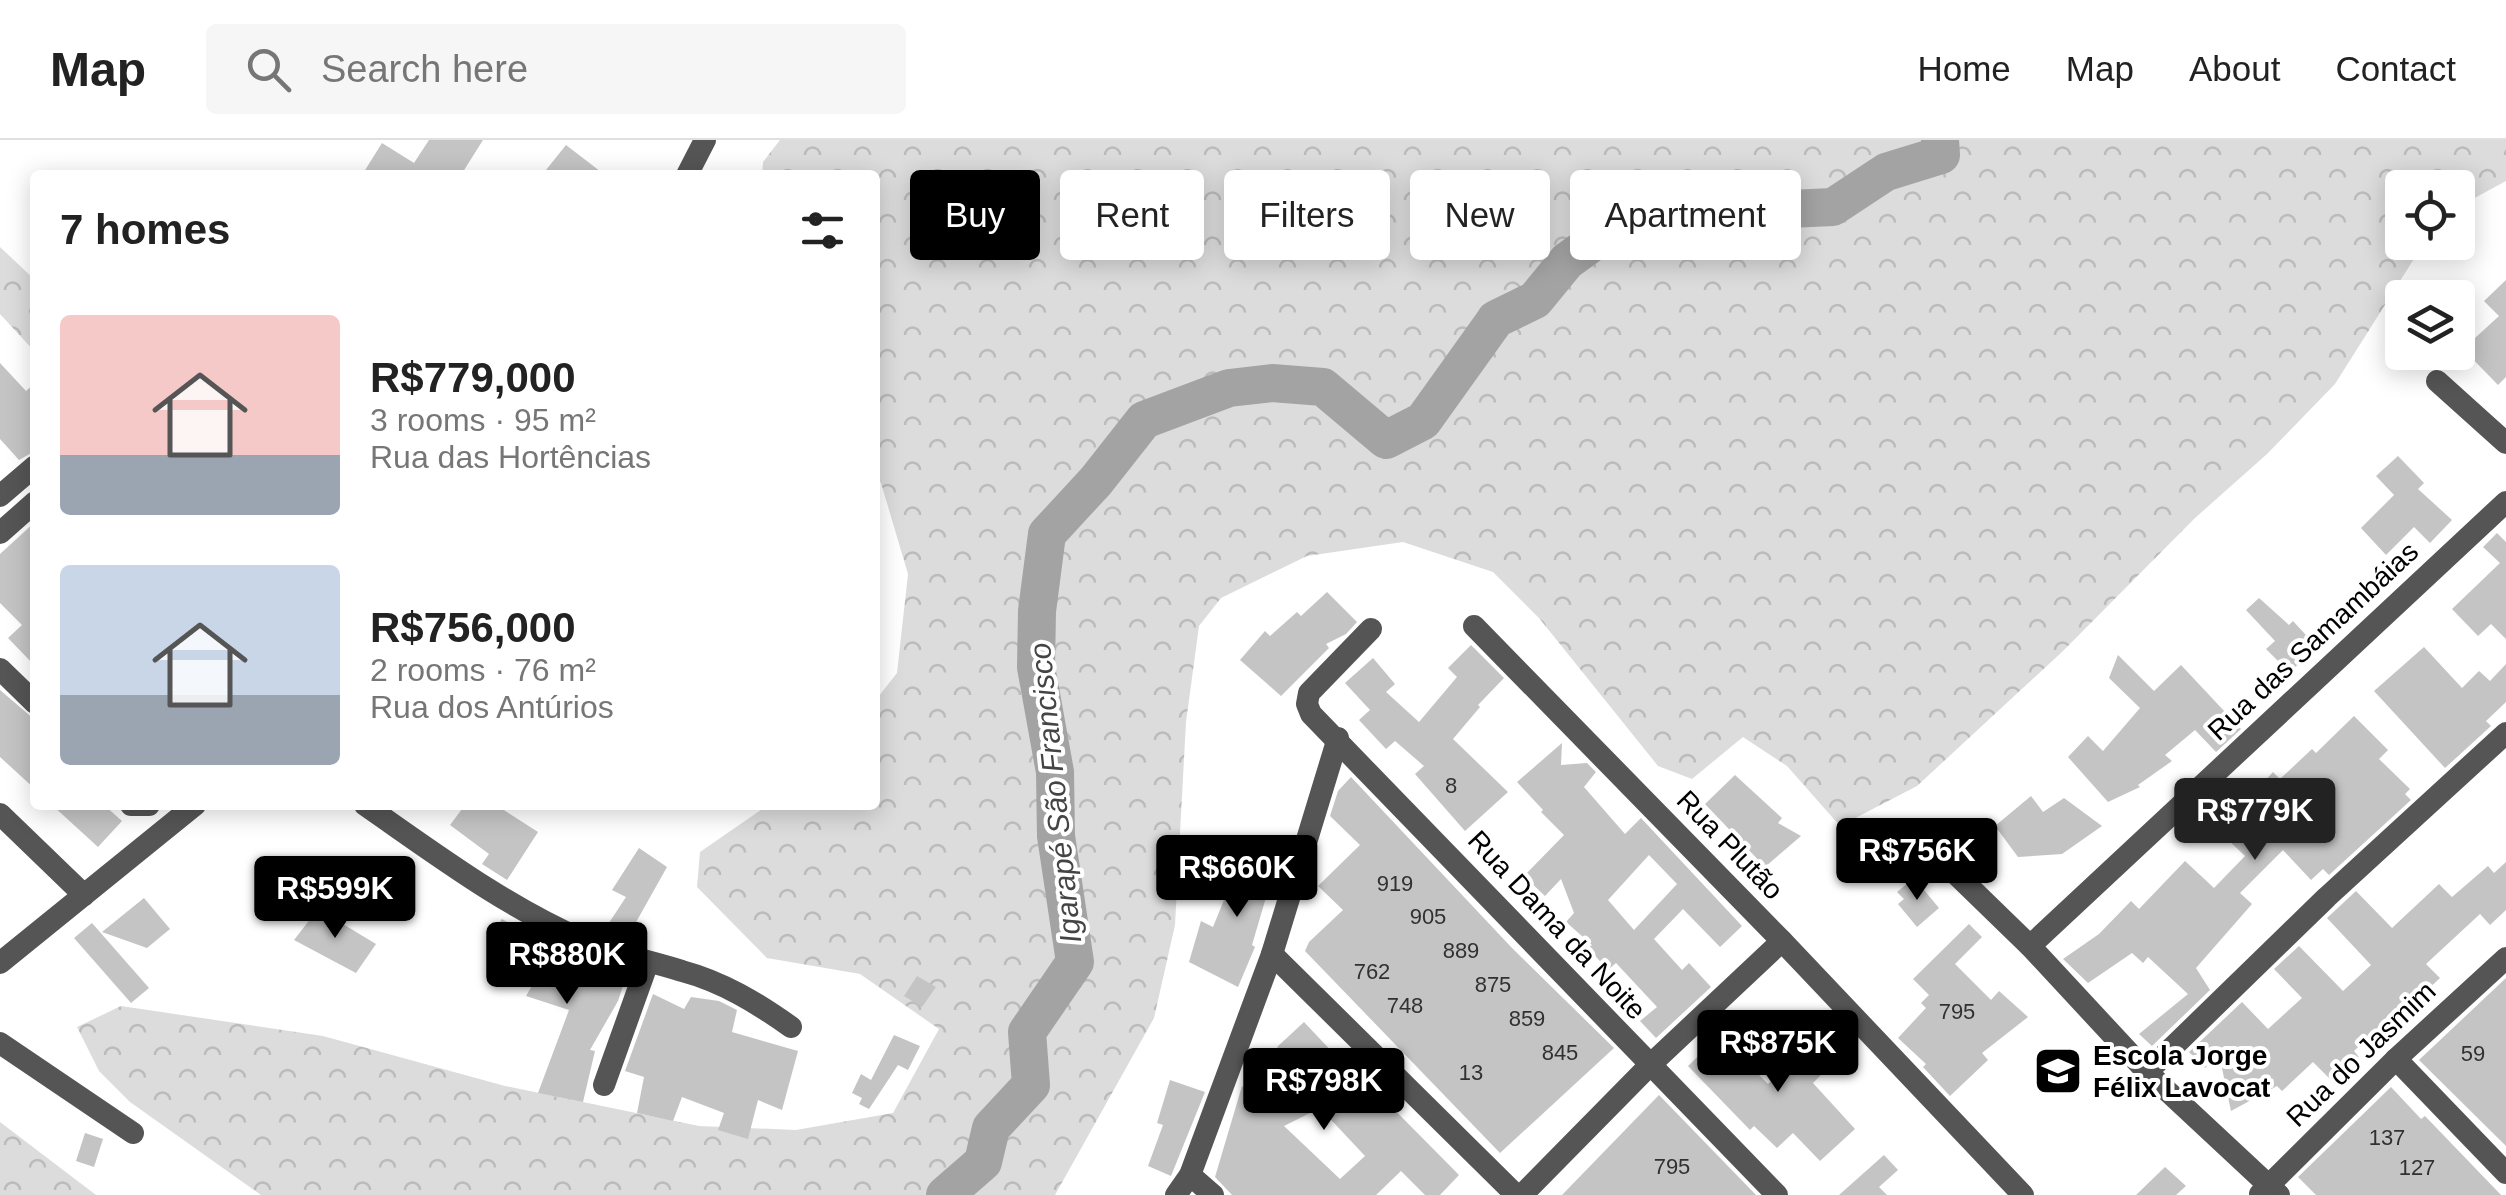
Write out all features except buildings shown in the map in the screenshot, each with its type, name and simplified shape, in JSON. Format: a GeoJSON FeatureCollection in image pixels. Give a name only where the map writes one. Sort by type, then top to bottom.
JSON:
{"type":"FeatureCollection","features":[{"type":"Feature","properties":{"kind":"street"},"geometry":{"type":"LineString","coordinates":[[690,170],[706,140]]}},
{"type":"Feature","properties":{"kind":"street"},"geometry":{"type":"LineString","coordinates":[[2437,381],[2506,443]]}},
{"type":"Feature","properties":{"kind":"street"},"geometry":{"type":"LineString","coordinates":[[0,496],[30,470]]}},
{"type":"Feature","properties":{"kind":"street","name":"Rua das Samambáias"},"geometry":{"type":"LineString","coordinates":[[2030,946],[2506,502]]}},
{"type":"Feature","properties":{"kind":"street"},"geometry":{"type":"LineString","coordinates":[[0,532],[30,506]]}},
{"type":"Feature","properties":{"kind":"street","name":"Rua Plutão"},"geometry":{"type":"LineString","coordinates":[[1474,626],[2023,1195]]}},
{"type":"Feature","properties":{"kind":"street","name":"Rua Dama da Noite"},"geometry":{"type":"LineString","coordinates":[[1371,629],[1309,693],[1307,704],[1312,714],[1777,1195]]}},
{"type":"Feature","properties":{"kind":"street"},"geometry":{"type":"LineString","coordinates":[[0,669],[30,697]]}},
{"type":"Feature","properties":{"kind":"street"},"geometry":{"type":"LineString","coordinates":[[2147,1072],[2327,897],[2506,734]]}},
{"type":"Feature","properties":{"kind":"street"},"geometry":{"type":"LineString","coordinates":[[1176,1195],[1190,1175],[1272,954],[1338,738]]}},
{"type":"Feature","properties":{"kind":"street"},"geometry":{"type":"LineString","coordinates":[[0,962],[189,810]]}},
{"type":"Feature","properties":{"kind":"street"},"geometry":{"type":"LineString","coordinates":[[372,810],[452,868],[520,909],[588,943],[718,983],[791,1027]]}},
{"type":"Feature","properties":{"kind":"street"},"geometry":{"type":"LineString","coordinates":[[0,814],[84,894]]}},
{"type":"Feature","properties":{"kind":"street"},"geometry":{"type":"LineString","coordinates":[[1926,846],[2030,946],[2147,1072],[2269,1192]]}},
{"type":"Feature","properties":{"kind":"street"},"geometry":{"type":"LineString","coordinates":[[1272,954],[1519,1195],[1782,941]]}},
{"type":"Feature","properties":{"kind":"street","name":"Rua do Jasmim"},"geometry":{"type":"LineString","coordinates":[[2269,1192],[2396,1059],[2506,958]]}},
{"type":"Feature","properties":{"kind":"street"},"geometry":{"type":"LineString","coordinates":[[604,1085],[648,962]]}},
{"type":"Feature","properties":{"kind":"street"},"geometry":{"type":"LineString","coordinates":[[0,1043],[133,1133]]}},
{"type":"Feature","properties":{"kind":"street"},"geometry":{"type":"LineString","coordinates":[[2396,1059],[2506,1174]]}},
{"type":"Feature","properties":{"kind":"street"},"geometry":{"type":"LineString","coordinates":[[1190,1175],[1213,1195]]}},
{"type":"Feature","properties":{"kind":"green space"},"geometry":{"type":"Polygon","coordinates":[[[780,140],[2506,140],[2506,181],[2475,198],[2475,170],[2385,170],[2385,260],[2413,260],[2401,280],[2385,280],[2385,305],[2335,384],[2063,651],[1917,786],[1840,826],[1787,766],[1743,737],[1692,779],[1658,766],[1539,618],[1493,572],[1403,542],[1307,556],[1221,598],[1199,626],[1186,722],[1175,925],[1154,1018],[1055,1195],[261,1195],[130,1102],[99,1071],[77,1027],[121,1006],[323,1036],[505,1086],[699,1126],[796,1130],[893,1113],[939,1029],[860,974],[767,958],[697,887],[700,852],[761,810],[880,810],[880,695],[897,673],[908,574],[880,482],[880,170],[762,170],[763,162],[780,140]]]}},
{"type":"Feature","properties":{"kind":"green space"},"geometry":{"type":"Polygon","coordinates":[[[0,247],[30,275],[30,347],[0,314],[0,247]]]}},
{"type":"Feature","properties":{"kind":"green space"},"geometry":{"type":"Polygon","coordinates":[[[0,1122],[96,1195],[0,1195],[0,1122]]]}},
{"type":"Feature","properties":{"kind":"waterway","name":"Igarapé São Francisco"},"geometry":{"type":"LineString","coordinates":[[945,1195],[983,1162],[991,1128],[1031,1085],[1027,1032],[1075,962],[1056,836],[1055,772],[1036,667],[1037,611],[1047,534],[1144,420],[1229,388],[1272,383],[1323,387],[1386,440],[1423,421],[1496,319],[1535,300],[1567,261],[1617,225],[1679,214],[1833,207],[1886,172],[1941,155],[1940,140]]}},
{"type":"Feature","properties":{"kind":"place","name":"Escola Jorge Félix Lavocat"},"geometry":{"type":"Point","coordinates":[2058,1071]}}]}
